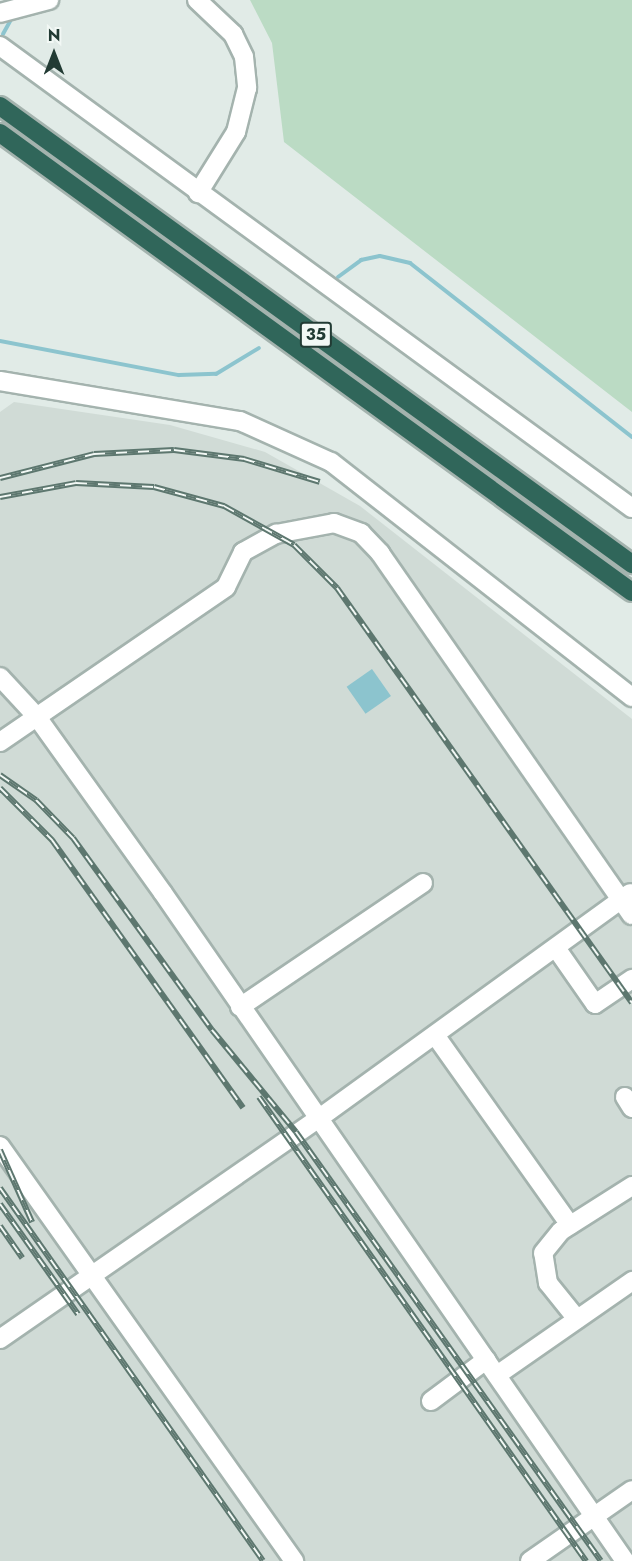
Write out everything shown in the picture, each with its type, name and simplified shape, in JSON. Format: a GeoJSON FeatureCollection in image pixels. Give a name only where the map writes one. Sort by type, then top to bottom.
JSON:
{"type":"FeatureCollection","features":[{"type":"Feature","properties":{"kind":"highway","name":"35"},"geometry":{"type":"LineString","coordinates":[[0,106],[632,564]]}},
{"type":"Feature","properties":{"kind":"highway","name":"35"},"geometry":{"type":"LineString","coordinates":[[0,133],[632,592]]}},
{"type":"Feature","properties":{"kind":"street"},"geometry":{"type":"LineString","coordinates":[[0,13],[49,0]]}},
{"type":"Feature","properties":{"kind":"street"},"geometry":{"type":"LineString","coordinates":[[197,0],[233,34],[244,57],[248,88],[236,132],[198,193]]}},
{"type":"Feature","properties":{"kind":"street"},"geometry":{"type":"LineString","coordinates":[[0,46],[198,193],[632,508]]}},
{"type":"Feature","properties":{"kind":"street"},"geometry":{"type":"LineString","coordinates":[[0,381],[240,422],[331,462],[632,697]]}},
{"type":"Feature","properties":{"kind":"street"},"geometry":{"type":"LineString","coordinates":[[0,742],[226,587],[243,552],[284,531],[334,523],[361,533],[380,553],[629,902],[556,948],[318,1119],[0,1339]]}},
{"type":"Feature","properties":{"kind":"street"},"geometry":{"type":"LineString","coordinates":[[0,677],[37,717],[625,1561]]}},
{"type":"Feature","properties":{"kind":"street"},"geometry":{"type":"LineString","coordinates":[[240,1007],[423,883]]}},
{"type":"Feature","properties":{"kind":"street"},"geometry":{"type":"LineString","coordinates":[[556,948],[595,1004],[632,979]]}},
{"type":"Feature","properties":{"kind":"street"},"geometry":{"type":"LineString","coordinates":[[435,1035],[570,1225]]}},
{"type":"Feature","properties":{"kind":"street"},"geometry":{"type":"LineString","coordinates":[[0,1146],[94,1272],[294,1561]]}},
{"type":"Feature","properties":{"kind":"street"},"geometry":{"type":"LineString","coordinates":[[577,1319],[548,1283],[543,1267],[550,1240],[632,1186]]}},
{"type":"Feature","properties":{"kind":"street"},"geometry":{"type":"LineString","coordinates":[[497,1375],[632,1281]]}},
{"type":"Feature","properties":{"kind":"street"},"geometry":{"type":"LineString","coordinates":[[431,1401],[486,1360]]}},
{"type":"Feature","properties":{"kind":"street"},"geometry":{"type":"LineString","coordinates":[[530,1561],[632,1490]]}},
{"type":"Feature","properties":{"kind":"shaded area"},"geometry":{"type":"Polygon","coordinates":[[[14,402],[170,425],[265,452],[360,506],[632,719],[632,1561],[0,1561],[0,412],[14,402]]]}},
{"type":"Feature","properties":{"kind":"green space"},"geometry":{"type":"Polygon","coordinates":[[[250,0],[632,0],[632,412],[284,142],[272,43],[250,0]]]}},
{"type":"Feature","properties":{"kind":"water"},"geometry":{"type":"Polygon","coordinates":[[[372,669],[391,696],[366,714],[347,687],[372,669]]]}},
{"type":"Feature","properties":{"kind":"waterway"},"geometry":{"type":"LineString","coordinates":[[3,34],[13,16]]}},
{"type":"Feature","properties":{"kind":"waterway"},"geometry":{"type":"LineString","coordinates":[[338,277],[361,260],[380,256],[410,263],[632,437]]}},
{"type":"Feature","properties":{"kind":"waterway"},"geometry":{"type":"LineString","coordinates":[[0,341],[179,375],[216,374],[259,348]]}},
{"type":"Feature","properties":{"kind":"railway"},"geometry":{"type":"LineString","coordinates":[[0,478],[94,454],[174,450],[244,459],[320,482]]}},
{"type":"Feature","properties":{"kind":"railway"},"geometry":{"type":"LineString","coordinates":[[0,497],[76,483],[154,487],[224,506],[294,545],[337,588],[632,1003]]}},
{"type":"Feature","properties":{"kind":"railway"},"geometry":{"type":"LineString","coordinates":[[0,775],[36,800],[73,838],[212,1030],[296,1132],[601,1561]]}},
{"type":"Feature","properties":{"kind":"railway"},"geometry":{"type":"LineString","coordinates":[[0,788],[52,840],[243,1108]]}},
{"type":"Feature","properties":{"kind":"railway"},"geometry":{"type":"LineString","coordinates":[[259,1097],[586,1561]]}},
{"type":"Feature","properties":{"kind":"railway"},"geometry":{"type":"LineString","coordinates":[[0,1150],[32,1222]]}},
{"type":"Feature","properties":{"kind":"railway"},"geometry":{"type":"LineString","coordinates":[[0,1188],[263,1561]]}},
{"type":"Feature","properties":{"kind":"railway"},"geometry":{"type":"LineString","coordinates":[[0,1204],[78,1314]]}},
{"type":"Feature","properties":{"kind":"railway"},"geometry":{"type":"LineString","coordinates":[[0,1226],[22,1258]]}}]}
